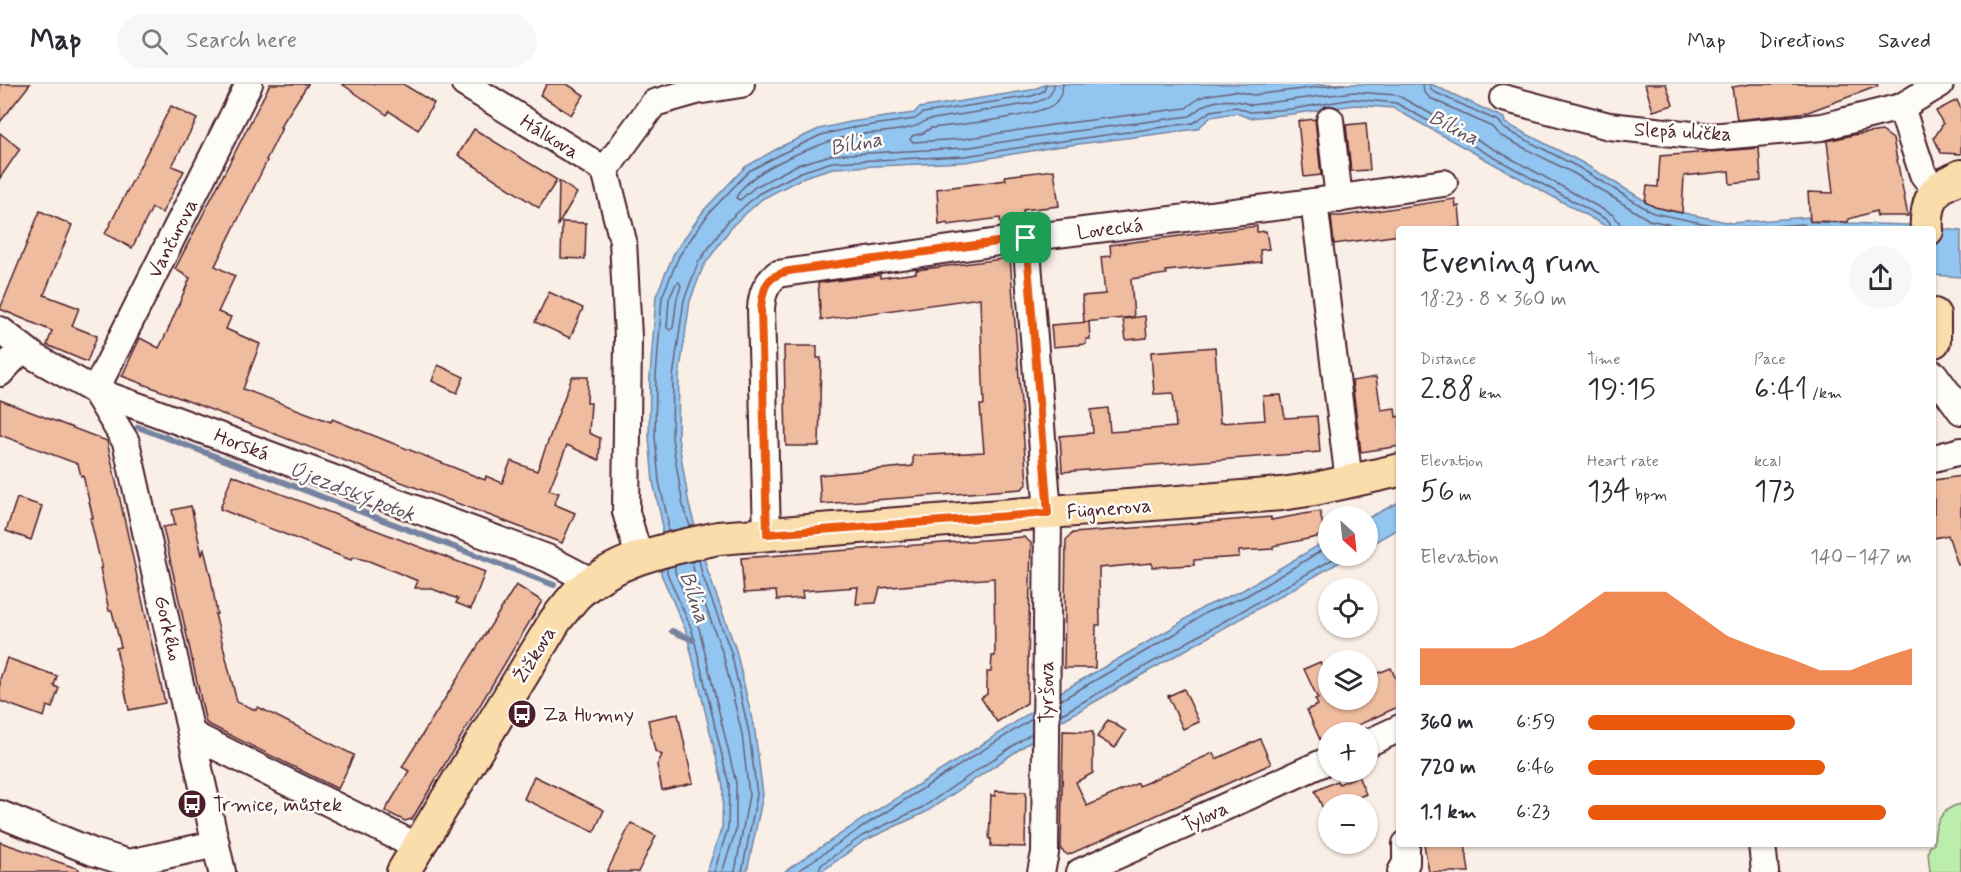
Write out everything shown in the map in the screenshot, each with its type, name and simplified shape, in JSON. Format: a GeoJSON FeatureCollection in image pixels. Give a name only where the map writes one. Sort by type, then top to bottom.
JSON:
{"type":"FeatureCollection","features":[{"type":"Feature","properties":{"kind":"main road"},"geometry":{"type":"LineString","coordinates":[[1926,225],[1930,204],[1948,183]]}},
{"type":"Feature","properties":{"kind":"main road","name":"Fügnerova"},"geometry":{"type":"LineString","coordinates":[[646,554],[718,538],[1281,494],[1316,489],[1396,471]]}},
{"type":"Feature","properties":{"kind":"main road","name":"Žižkova"},"geometry":{"type":"LineString","coordinates":[[410,859],[555,621],[575,597],[593,582],[646,554]]}},
{"type":"Feature","properties":{"kind":"street","name":"Vančurova"},"geometry":{"type":"LineString","coordinates":[[95,391],[249,84]]}},
{"type":"Feature","properties":{"kind":"street","name":"Hálkova"},"geometry":{"type":"LineString","coordinates":[[465,84],[604,170]]}},
{"type":"Feature","properties":{"kind":"street"},"geometry":{"type":"LineString","coordinates":[[646,554],[626,512],[628,337],[623,241],[604,170],[654,103],[696,91],[741,84]]}},
{"type":"Feature","properties":{"kind":"street","name":"Slepá ulička"},"geometry":{"type":"LineString","coordinates":[[1503,98],[1609,126],[1712,136],[1822,127],[1901,107],[1940,84]]}},
{"type":"Feature","properties":{"kind":"street"},"geometry":{"type":"LineString","coordinates":[[1901,107],[1923,174],[1948,183]]}},
{"type":"Feature","properties":{"kind":"street"},"geometry":{"type":"LineString","coordinates":[[1330,120],[1339,199]]}},
{"type":"Feature","properties":{"kind":"street","name":"Lovecká"},"geometry":{"type":"LineString","coordinates":[[767,534],[761,309],[762,294],[767,283],[777,274],[1026,238],[1339,199],[1444,183]]}},
{"type":"Feature","properties":{"kind":"street"},"geometry":{"type":"LineString","coordinates":[[1314,202],[1349,481]]}},
{"type":"Feature","properties":{"kind":"street","name":"Tyršova"},"geometry":{"type":"LineString","coordinates":[[1026,238],[1048,513],[1045,853],[1041,872]]}},
{"type":"Feature","properties":{"kind":"street","name":"Horská"},"geometry":{"type":"LineString","coordinates":[[0,330],[23,348],[95,391],[547,558],[593,582]]}},
{"type":"Feature","properties":{"kind":"street"},"geometry":{"type":"LineString","coordinates":[[0,373],[23,348]]}},
{"type":"Feature","properties":{"kind":"street"},"geometry":{"type":"LineString","coordinates":[[1936,377],[1961,411]]}},
{"type":"Feature","properties":{"kind":"street","name":"Gorkého"},"geometry":{"type":"LineString","coordinates":[[95,391],[126,442],[222,872]]}},
{"type":"Feature","properties":{"kind":"street"},"geometry":{"type":"LineString","coordinates":[[1936,457],[1961,451]]}},
{"type":"Feature","properties":{"kind":"street"},"geometry":{"type":"LineString","coordinates":[[1378,739],[1396,731]]}},
{"type":"Feature","properties":{"kind":"street"},"geometry":{"type":"LineString","coordinates":[[193,735],[410,859]]}},
{"type":"Feature","properties":{"kind":"street","name":"Tylova"},"geometry":{"type":"LineString","coordinates":[[1080,872],[1318,765]]}},
{"type":"Feature","properties":{"kind":"street"},"geometry":{"type":"LineString","coordinates":[[0,814],[90,862],[129,863],[216,844]]}},
{"type":"Feature","properties":{"kind":"street"},"geometry":{"type":"LineString","coordinates":[[1762,847],[1765,872]]}},
{"type":"Feature","properties":{"kind":"green space"},"geometry":{"type":"Polygon","coordinates":[[[1961,804],[1961,872],[1930,872],[1928,853],[1930,847],[1936,847],[1937,824],[1943,814],[1961,804]]]}},
{"type":"Feature","properties":{"kind":"water","name":"Bílina"},"geometry":{"type":"Polygon","coordinates":[[[1047,84],[1431,84],[1504,118],[1505,123],[1581,162],[1655,207],[1731,223],[1808,217],[1810,222],[1918,226],[1606,226],[1393,108],[1355,105],[1249,118],[1236,113],[1211,117],[1197,129],[1055,147],[965,162],[833,168],[804,177],[762,199],[733,225],[703,267],[690,301],[679,377],[678,437],[689,505],[708,572],[736,650],[755,732],[763,795],[747,872],[707,872],[722,827],[723,786],[686,631],[661,574],[662,522],[653,482],[649,437],[650,377],[656,296],[674,253],[704,210],[745,167],[782,146],[819,129],[850,122],[914,113],[919,108],[1031,90],[1047,84]]]}},
{"type":"Feature","properties":{"kind":"water"},"geometry":{"type":"Polygon","coordinates":[[[1936,228],[1961,231],[1961,277],[1936,275],[1936,228]]]}},
{"type":"Feature","properties":{"kind":"water"},"geometry":{"type":"Polygon","coordinates":[[[1396,504],[1396,530],[1378,540],[1378,513],[1396,504]]]}},
{"type":"Feature","properties":{"kind":"water"},"geometry":{"type":"Polygon","coordinates":[[[1318,546],[1318,566],[1333,566],[1063,720],[926,812],[864,841],[821,872],[784,872],[1064,690],[1172,628],[1202,608],[1243,590],[1318,546]]]}},
{"type":"Feature","properties":{"kind":"building"},"geometry":{"type":"Polygon","coordinates":[[[0,84],[30,84],[0,122],[0,84]]]}},
{"type":"Feature","properties":{"kind":"building"},"geometry":{"type":"Polygon","coordinates":[[[270,84],[308,84],[280,127],[282,128],[267,161],[215,266],[235,276],[218,312],[231,317],[226,329],[260,344],[243,389],[331,422],[332,419],[485,480],[486,476],[502,483],[511,461],[537,471],[572,377],[588,377],[587,403],[591,403],[589,433],[600,438],[599,460],[567,445],[549,490],[559,493],[554,504],[575,513],[562,543],[122,376],[140,338],[159,348],[190,278],[175,269],[270,84]]]}},
{"type":"Feature","properties":{"kind":"building"},"geometry":{"type":"Polygon","coordinates":[[[342,84],[403,84],[434,103],[418,130],[389,111],[387,115],[342,84]]]}},
{"type":"Feature","properties":{"kind":"building"},"geometry":{"type":"Polygon","coordinates":[[[547,84],[567,84],[584,95],[571,115],[540,95],[547,84]]]}},
{"type":"Feature","properties":{"kind":"building"},"geometry":{"type":"Polygon","coordinates":[[[1645,84],[1666,84],[1673,105],[1653,111],[1645,84]]]}},
{"type":"Feature","properties":{"kind":"building"},"geometry":{"type":"Polygon","coordinates":[[[1751,84],[1877,84],[1878,86],[1808,112],[1737,120],[1732,87],[1751,84]]]}},
{"type":"Feature","properties":{"kind":"building"},"geometry":{"type":"Polygon","coordinates":[[[1957,100],[1961,109],[1961,154],[1941,153],[1934,138],[1943,124],[1936,111],[1957,100]]]}},
{"type":"Feature","properties":{"kind":"building"},"geometry":{"type":"Polygon","coordinates":[[[171,106],[197,119],[172,166],[184,171],[162,213],[152,208],[132,248],[105,234],[171,106]]]}},
{"type":"Feature","properties":{"kind":"building"},"geometry":{"type":"Polygon","coordinates":[[[1315,119],[1321,175],[1304,177],[1298,121],[1315,119]]]}},
{"type":"Feature","properties":{"kind":"building"},"geometry":{"type":"Polygon","coordinates":[[[1366,123],[1370,170],[1351,171],[1346,125],[1366,123]]]}},
{"type":"Feature","properties":{"kind":"building"},"geometry":{"type":"Polygon","coordinates":[[[474,129],[557,180],[539,208],[458,155],[474,129]]]}},
{"type":"Feature","properties":{"kind":"building"},"geometry":{"type":"Polygon","coordinates":[[[1882,131],[1893,139],[1908,216],[1877,216],[1876,211],[1849,219],[1848,222],[1810,221],[1808,192],[1833,193],[1827,141],[1882,131]]]}},
{"type":"Feature","properties":{"kind":"building"},"geometry":{"type":"Polygon","coordinates":[[[0,133],[20,149],[0,178],[0,133]]]}},
{"type":"Feature","properties":{"kind":"building"},"geometry":{"type":"Polygon","coordinates":[[[1759,148],[1761,181],[1730,184],[1729,171],[1684,176],[1682,213],[1655,207],[1645,202],[1647,186],[1658,187],[1660,156],[1759,148]]]}},
{"type":"Feature","properties":{"kind":"building"},"geometry":{"type":"Polygon","coordinates":[[[1054,170],[1059,206],[1023,210],[1024,223],[1001,226],[1000,218],[939,225],[937,189],[1006,180],[1005,176],[1054,170]]]}},
{"type":"Feature","properties":{"kind":"building"},"geometry":{"type":"Polygon","coordinates":[[[559,181],[577,193],[558,225],[559,181]]]}},
{"type":"Feature","properties":{"kind":"building"},"geometry":{"type":"Polygon","coordinates":[[[1455,199],[1456,207],[1459,206],[1461,226],[1396,226],[1396,236],[1334,244],[1331,216],[1455,199]]]}},
{"type":"Feature","properties":{"kind":"building"},"geometry":{"type":"Polygon","coordinates":[[[40,211],[72,225],[44,295],[79,308],[72,326],[97,336],[87,362],[47,345],[52,331],[0,309],[40,211]]]}},
{"type":"Feature","properties":{"kind":"building"},"geometry":{"type":"Polygon","coordinates":[[[562,222],[586,223],[585,259],[561,258],[562,222]]]}},
{"type":"Feature","properties":{"kind":"building"},"geometry":{"type":"Polygon","coordinates":[[[1257,226],[1257,232],[1266,231],[1269,249],[1260,250],[1261,262],[1166,271],[1167,274],[1131,279],[1134,317],[1084,322],[1082,296],[1105,294],[1101,257],[1111,256],[1110,245],[1257,226]]]}},
{"type":"Feature","properties":{"kind":"building"},"geometry":{"type":"Polygon","coordinates":[[[1010,258],[1027,483],[1022,489],[821,504],[819,475],[913,466],[913,456],[984,452],[980,405],[984,405],[980,298],[821,320],[818,283],[880,275],[880,278],[916,273],[916,270],[1010,258]]]}},
{"type":"Feature","properties":{"kind":"building"},"geometry":{"type":"Polygon","coordinates":[[[549,292],[583,308],[570,338],[535,322],[549,292]]]}},
{"type":"Feature","properties":{"kind":"building"},"geometry":{"type":"Polygon","coordinates":[[[1145,316],[1147,338],[1126,340],[1123,319],[1145,316]]]}},
{"type":"Feature","properties":{"kind":"building"},"geometry":{"type":"Polygon","coordinates":[[[1089,322],[1090,339],[1086,339],[1086,344],[1053,347],[1051,325],[1089,322]]]}},
{"type":"Feature","properties":{"kind":"building"},"geometry":{"type":"Polygon","coordinates":[[[784,346],[817,346],[817,358],[821,358],[819,446],[786,446],[784,346]]]}},
{"type":"Feature","properties":{"kind":"building"},"geometry":{"type":"Polygon","coordinates":[[[1215,347],[1220,423],[1265,420],[1263,396],[1281,395],[1285,418],[1317,416],[1320,452],[1062,472],[1060,436],[1093,433],[1091,410],[1108,408],[1110,432],[1176,427],[1173,393],[1154,394],[1151,352],[1215,347]]]}},
{"type":"Feature","properties":{"kind":"building"},"geometry":{"type":"Polygon","coordinates":[[[438,365],[464,377],[457,393],[432,381],[438,365]]]}},
{"type":"Feature","properties":{"kind":"building"},"geometry":{"type":"Polygon","coordinates":[[[1376,377],[1381,410],[1395,408],[1396,447],[1361,452],[1352,381],[1376,377]]]}},
{"type":"Feature","properties":{"kind":"building"},"geometry":{"type":"Polygon","coordinates":[[[0,400],[107,441],[165,703],[129,710],[116,648],[121,647],[112,611],[109,611],[90,518],[93,518],[83,475],[81,476],[78,464],[0,435],[0,400]]]}},
{"type":"Feature","properties":{"kind":"building"},"geometry":{"type":"Polygon","coordinates":[[[232,475],[485,572],[471,609],[456,603],[458,599],[430,588],[415,588],[418,581],[369,561],[353,557],[351,560],[220,509],[232,475]]]}},
{"type":"Feature","properties":{"kind":"building"},"geometry":{"type":"Polygon","coordinates":[[[1961,476],[1961,564],[1958,565],[1948,535],[1936,538],[1936,480],[1961,476]]]}},
{"type":"Feature","properties":{"kind":"building"},"geometry":{"type":"Polygon","coordinates":[[[17,498],[42,506],[31,540],[6,531],[17,498]]]}},
{"type":"Feature","properties":{"kind":"building"},"geometry":{"type":"Polygon","coordinates":[[[191,506],[202,555],[204,549],[211,578],[217,614],[215,614],[237,702],[256,710],[258,707],[354,755],[338,789],[206,723],[163,527],[175,525],[172,510],[191,506]]]}},
{"type":"Feature","properties":{"kind":"building"},"geometry":{"type":"Polygon","coordinates":[[[1318,511],[1318,536],[1273,546],[1273,549],[1239,551],[1239,557],[1194,560],[1194,565],[1152,567],[1152,563],[1099,568],[1100,625],[1096,625],[1095,668],[1064,668],[1066,540],[1073,533],[1271,517],[1271,520],[1318,511]]]}},
{"type":"Feature","properties":{"kind":"building"},"geometry":{"type":"Polygon","coordinates":[[[1024,537],[1031,543],[1027,703],[997,722],[981,698],[987,694],[987,672],[991,672],[992,656],[995,656],[994,578],[880,588],[876,603],[856,604],[858,587],[802,591],[803,598],[777,600],[776,591],[744,593],[741,558],[1024,537]]]}},
{"type":"Feature","properties":{"kind":"building"},"geometry":{"type":"Polygon","coordinates":[[[516,585],[542,601],[412,819],[405,821],[385,811],[409,771],[402,767],[516,585]]]}},
{"type":"Feature","properties":{"kind":"building"},"geometry":{"type":"Polygon","coordinates":[[[7,658],[57,676],[54,686],[59,688],[52,708],[47,706],[44,717],[0,701],[0,679],[7,658]]]}},
{"type":"Feature","properties":{"kind":"building"},"geometry":{"type":"Polygon","coordinates":[[[1318,663],[1318,699],[1304,669],[1318,663]]]}},
{"type":"Feature","properties":{"kind":"building"},"geometry":{"type":"Polygon","coordinates":[[[1391,668],[1396,679],[1396,708],[1365,722],[1318,722],[1318,735],[1307,710],[1318,705],[1318,710],[1378,710],[1378,673],[1391,668]]]}},
{"type":"Feature","properties":{"kind":"building"},"geometry":{"type":"Polygon","coordinates":[[[1184,689],[1199,722],[1183,729],[1168,696],[1184,689]]]}},
{"type":"Feature","properties":{"kind":"building"},"geometry":{"type":"Polygon","coordinates":[[[678,714],[693,783],[662,790],[657,765],[662,755],[655,751],[648,720],[678,714]]]}},
{"type":"Feature","properties":{"kind":"building"},"geometry":{"type":"Polygon","coordinates":[[[1108,720],[1126,731],[1115,748],[1097,737],[1108,720]]]}},
{"type":"Feature","properties":{"kind":"building"},"geometry":{"type":"Polygon","coordinates":[[[1063,731],[1093,732],[1093,773],[1076,782],[1087,806],[1213,753],[1216,759],[1260,739],[1271,764],[1068,855],[1061,850],[1063,731]]]}},
{"type":"Feature","properties":{"kind":"building"},"geometry":{"type":"Polygon","coordinates":[[[534,776],[604,810],[594,832],[524,799],[534,776]]]}},
{"type":"Feature","properties":{"kind":"building"},"geometry":{"type":"Polygon","coordinates":[[[1335,782],[1339,784],[1361,782],[1366,794],[1318,794],[1318,798],[1315,791],[1335,782]]]}},
{"type":"Feature","properties":{"kind":"building"},"geometry":{"type":"Polygon","coordinates":[[[995,791],[1026,792],[1025,847],[991,846],[991,839],[989,839],[991,795],[995,796],[995,791]]]}},
{"type":"Feature","properties":{"kind":"building"},"geometry":{"type":"Polygon","coordinates":[[[631,823],[656,836],[638,872],[607,872],[631,823]]]}},
{"type":"Feature","properties":{"kind":"building"},"geometry":{"type":"Polygon","coordinates":[[[0,842],[79,869],[79,872],[0,872],[0,842]]]}},
{"type":"Feature","properties":{"kind":"building"},"geometry":{"type":"Polygon","coordinates":[[[1425,847],[1465,847],[1469,872],[1429,872],[1425,847]]]}},
{"type":"Feature","properties":{"kind":"waterway","name":"Újezdský potok"},"geometry":{"type":"LineString","coordinates":[[138,427],[554,585]]}},
{"type":"Feature","properties":{"kind":"waterway","name":"Újezdský potok"},"geometry":{"type":"LineString","coordinates":[[672,631],[693,640]]}},
{"type":"Feature","properties":{"kind":"place","name":"Za Humny"},"geometry":{"type":"Point","coordinates":[522,714]}},
{"type":"Feature","properties":{"kind":"place","name":"Trmice, můstek"},"geometry":{"type":"Point","coordinates":[192,804]}},
{"type":"Feature","properties":{"kind":"route"},"geometry":{"type":"LineString","coordinates":[[1026,238],[1048,513],[767,534],[761,309],[762,294],[767,283],[777,274],[789,271],[1026,238]]}}]}
